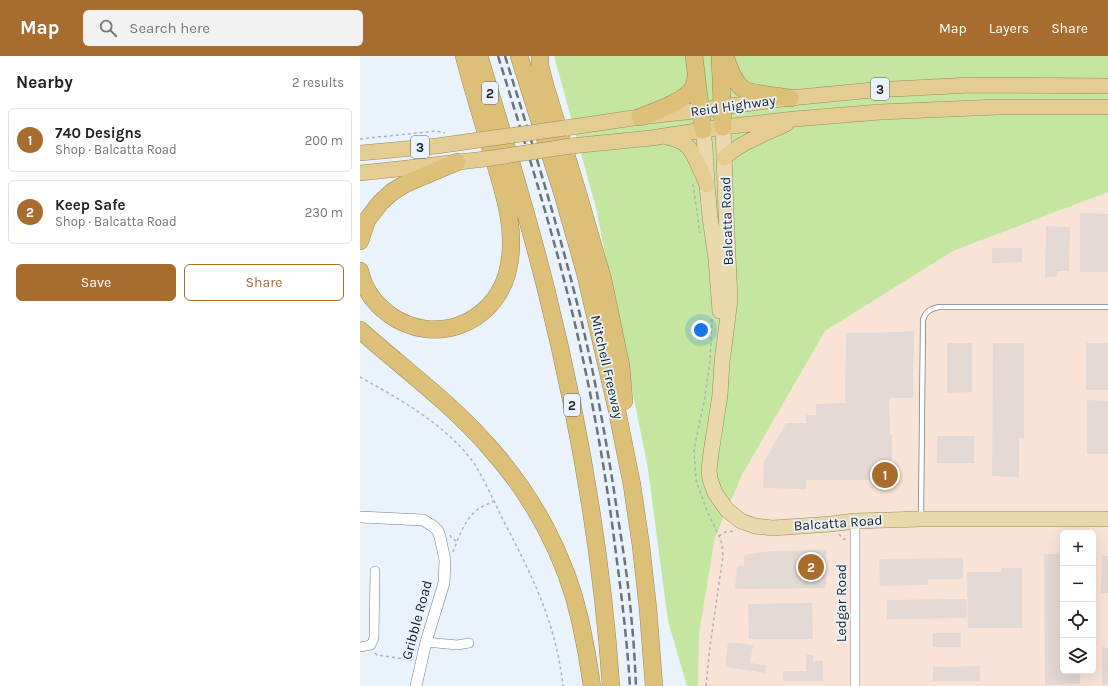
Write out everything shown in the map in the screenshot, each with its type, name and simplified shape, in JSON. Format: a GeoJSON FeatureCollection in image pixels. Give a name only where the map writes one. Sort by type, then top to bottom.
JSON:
{"type":"FeatureCollection","features":[{"type":"Feature","properties":{"kind":"highway"},"geometry":{"type":"LineString","coordinates":[[360,271],[368,294],[385,312],[404,323],[422,328],[445,329],[462,324],[483,312],[497,296],[506,274],[512,243],[510,217],[464,56]]}},
{"type":"Feature","properties":{"kind":"highway","name":"2"},"geometry":{"type":"LineString","coordinates":[[479,56],[532,235],[574,410],[585,470],[603,595],[612,686]]}},
{"type":"Feature","properties":{"kind":"highway","name":"Mitchell Freeway"},"geometry":{"type":"LineString","coordinates":[[519,56],[563,195],[585,272],[616,406],[632,485],[641,546],[654,686]]}},
{"type":"Feature","properties":{"kind":"highway"},"geometry":{"type":"LineString","coordinates":[[540,56],[540,66],[545,85],[579,197],[604,288],[621,366],[632,485]]}},
{"type":"Feature","properties":{"kind":"highway"},"geometry":{"type":"LineString","coordinates":[[694,56],[703,130]]}},
{"type":"Feature","properties":{"kind":"highway"},"geometry":{"type":"LineString","coordinates":[[720,56],[723,127]]}},
{"type":"Feature","properties":{"kind":"highway"},"geometry":{"type":"LineString","coordinates":[[726,56],[733,77],[742,89],[751,92],[790,98]]}},
{"type":"Feature","properties":{"kind":"highway"},"geometry":{"type":"LineString","coordinates":[[640,117],[665,107],[689,93],[693,89],[696,76]]}},
{"type":"Feature","properties":{"kind":"highway","name":"Reid Highway"},"geometry":{"type":"LineString","coordinates":[[360,153],[437,146],[640,117],[790,98],[872,90],[971,85],[1108,86]]}},
{"type":"Feature","properties":{"kind":"highway","name":"Reid Highway"},"geometry":{"type":"LineString","coordinates":[[360,172],[485,159],[571,146],[796,119],[939,109],[998,107],[1108,107]]}},
{"type":"Feature","properties":{"kind":"highway"},"geometry":{"type":"LineString","coordinates":[[724,158],[740,146],[796,119]]}},
{"type":"Feature","properties":{"kind":"highway"},"geometry":{"type":"LineString","coordinates":[[662,136],[682,142],[690,148],[707,185]]}},
{"type":"Feature","properties":{"kind":"highway"},"geometry":{"type":"LineString","coordinates":[[360,241],[367,220],[380,203],[392,192],[405,184],[457,162]]}},
{"type":"Feature","properties":{"kind":"highway"},"geometry":{"type":"LineString","coordinates":[[360,330],[453,410],[490,448],[526,494],[551,539],[569,581],[580,620],[592,686]]}},
{"type":"Feature","properties":{"kind":"main road","name":"Balcatta Road"},"geometry":{"type":"LineString","coordinates":[[723,127],[730,300],[722,362],[720,395],[711,453],[710,479],[715,493],[727,510],[740,521],[755,526],[773,528],[855,521],[921,519],[1108,519]]}},
{"type":"Feature","properties":{"kind":"main road","name":"Balcatta Road"},"geometry":{"type":"LineString","coordinates":[[703,130],[710,217],[720,301],[722,362]]}},
{"type":"Feature","properties":{"kind":"street","name":"Gribble Road"},"geometry":{"type":"LineString","coordinates":[[360,517],[423,520],[433,526],[438,531],[440,537],[445,560],[444,583],[426,642],[416,686]]}},
{"type":"Feature","properties":{"kind":"street","name":"Ledgar Road"},"geometry":{"type":"LineString","coordinates":[[855,521],[855,686]]}},
{"type":"Feature","properties":{"kind":"street"},"geometry":{"type":"LineString","coordinates":[[360,647],[371,645],[374,638],[375,570]]}},
{"type":"Feature","properties":{"kind":"street"},"geometry":{"type":"LineString","coordinates":[[426,642],[457,645],[470,643]]}},
{"type":"Feature","properties":{"kind":"lane"},"geometry":{"type":"LineString","coordinates":[[921,519],[923,320],[926,313],[931,309],[939,307],[1108,307]]}},
{"type":"Feature","properties":{"kind":"path"},"geometry":{"type":"LineString","coordinates":[[360,139],[436,131],[446,133]]}},
{"type":"Feature","properties":{"kind":"path"},"geometry":{"type":"LineString","coordinates":[[360,377],[411,406],[431,421],[453,439],[474,463],[528,568],[552,629],[563,686]]}},
{"type":"Feature","properties":{"kind":"path"},"geometry":{"type":"LineString","coordinates":[[445,560],[451,559],[459,537],[470,516],[494,501]]}},
{"type":"Feature","properties":{"kind":"path"},"geometry":{"type":"LineString","coordinates":[[719,536],[725,532],[739,532]]}},
{"type":"Feature","properties":{"kind":"path"},"geometry":{"type":"LineString","coordinates":[[371,645],[377,655],[422,661]]}},
{"type":"Feature","properties":{"kind":"shaded area"},"geometry":{"type":"Polygon","coordinates":[[[1108,192],[1108,686],[698,686],[699,634],[715,537],[742,475],[825,331],[953,251],[1108,192]]]}},
{"type":"Feature","properties":{"kind":"green space"},"geometry":{"type":"Polygon","coordinates":[[[554,56],[1108,56],[1108,192],[953,251],[825,331],[742,475],[715,537],[699,634],[698,686],[687,686],[668,621],[648,469],[596,208],[554,56]]]}},
{"type":"Feature","properties":{"kind":"building"},"geometry":{"type":"Polygon","coordinates":[[[1080,213],[1108,214],[1108,272],[1080,272],[1080,213]]]}},
{"type":"Feature","properties":{"kind":"building"},"geometry":{"type":"Polygon","coordinates":[[[1046,226],[1070,227],[1069,271],[1058,271],[1057,277],[1045,277],[1046,226]]]}},
{"type":"Feature","properties":{"kind":"building"},"geometry":{"type":"Polygon","coordinates":[[[992,248],[1022,248],[1022,262],[992,263],[992,248]]]}},
{"type":"Feature","properties":{"kind":"building"},"geometry":{"type":"Polygon","coordinates":[[[914,331],[913,398],[889,398],[890,434],[892,434],[892,480],[806,480],[806,489],[763,488],[764,462],[786,423],[806,423],[806,415],[816,415],[816,404],[845,403],[846,333],[914,331]]]}},
{"type":"Feature","properties":{"kind":"building"},"geometry":{"type":"Polygon","coordinates":[[[947,343],[972,343],[972,392],[947,393],[947,343]]]}},
{"type":"Feature","properties":{"kind":"building"},"geometry":{"type":"Polygon","coordinates":[[[993,343],[1024,343],[1024,438],[1019,438],[1019,477],[992,476],[993,343]]]}},
{"type":"Feature","properties":{"kind":"building"},"geometry":{"type":"Polygon","coordinates":[[[1086,343],[1108,343],[1108,390],[1086,390],[1086,343]]]}},
{"type":"Feature","properties":{"kind":"building"},"geometry":{"type":"Polygon","coordinates":[[[1087,400],[1108,401],[1108,454],[1087,454],[1087,400]]]}},
{"type":"Feature","properties":{"kind":"building"},"geometry":{"type":"Polygon","coordinates":[[[937,436],[974,436],[974,463],[937,463],[937,436]]]}},
{"type":"Feature","properties":{"kind":"building"},"geometry":{"type":"Polygon","coordinates":[[[826,550],[826,588],[735,589],[737,566],[744,566],[744,555],[770,551],[826,550]]]}},
{"type":"Feature","properties":{"kind":"building"},"geometry":{"type":"Polygon","coordinates":[[[1044,554],[1060,554],[1060,674],[1080,674],[1080,684],[1045,685],[1044,554]]]}},
{"type":"Feature","properties":{"kind":"building"},"geometry":{"type":"Polygon","coordinates":[[[1102,555],[1108,556],[1108,593],[1101,593],[1102,555]]]}},
{"type":"Feature","properties":{"kind":"building"},"geometry":{"type":"Polygon","coordinates":[[[963,558],[963,579],[928,579],[928,585],[880,586],[879,559],[963,558]]]}},
{"type":"Feature","properties":{"kind":"building"},"geometry":{"type":"Polygon","coordinates":[[[1001,568],[1022,568],[1022,628],[968,628],[967,572],[1001,572],[1001,568]]]}},
{"type":"Feature","properties":{"kind":"building"},"geometry":{"type":"Polygon","coordinates":[[[966,599],[967,618],[887,619],[887,600],[966,599]]]}},
{"type":"Feature","properties":{"kind":"building"},"geometry":{"type":"Polygon","coordinates":[[[812,603],[813,639],[749,639],[748,604],[812,603]]]}},
{"type":"Feature","properties":{"kind":"building"},"geometry":{"type":"Polygon","coordinates":[[[933,633],[961,633],[961,647],[933,647],[933,633]]]}},
{"type":"Feature","properties":{"kind":"building"},"geometry":{"type":"Polygon","coordinates":[[[728,642],[753,645],[750,663],[766,665],[765,673],[725,667],[728,642]]]}},
{"type":"Feature","properties":{"kind":"building"},"geometry":{"type":"Polygon","coordinates":[[[1102,647],[1108,648],[1108,685],[1102,685],[1102,647]]]}},
{"type":"Feature","properties":{"kind":"building"},"geometry":{"type":"Polygon","coordinates":[[[806,655],[813,655],[813,661],[823,661],[823,681],[783,681],[783,671],[806,671],[806,655]]]}},
{"type":"Feature","properties":{"kind":"building"},"geometry":{"type":"Polygon","coordinates":[[[980,666],[980,681],[933,681],[933,667],[980,666]]]}},
{"type":"Feature","properties":{"kind":"railway"},"geometry":{"type":"LineString","coordinates":[[498,56],[564,278],[582,356],[598,435],[611,514],[624,620],[630,686]]}},
{"type":"Feature","properties":{"kind":"railway"},"geometry":{"type":"LineString","coordinates":[[505,56],[541,172],[574,289],[592,368],[603,424],[626,572],[633,633],[636,686]]}},
{"type":"Feature","properties":{"kind":"place","name":"740 Designs"},"geometry":{"type":"Point","coordinates":[885,475]}},
{"type":"Feature","properties":{"kind":"place","name":"Keep Safe"},"geometry":{"type":"Point","coordinates":[811,567]}}]}
